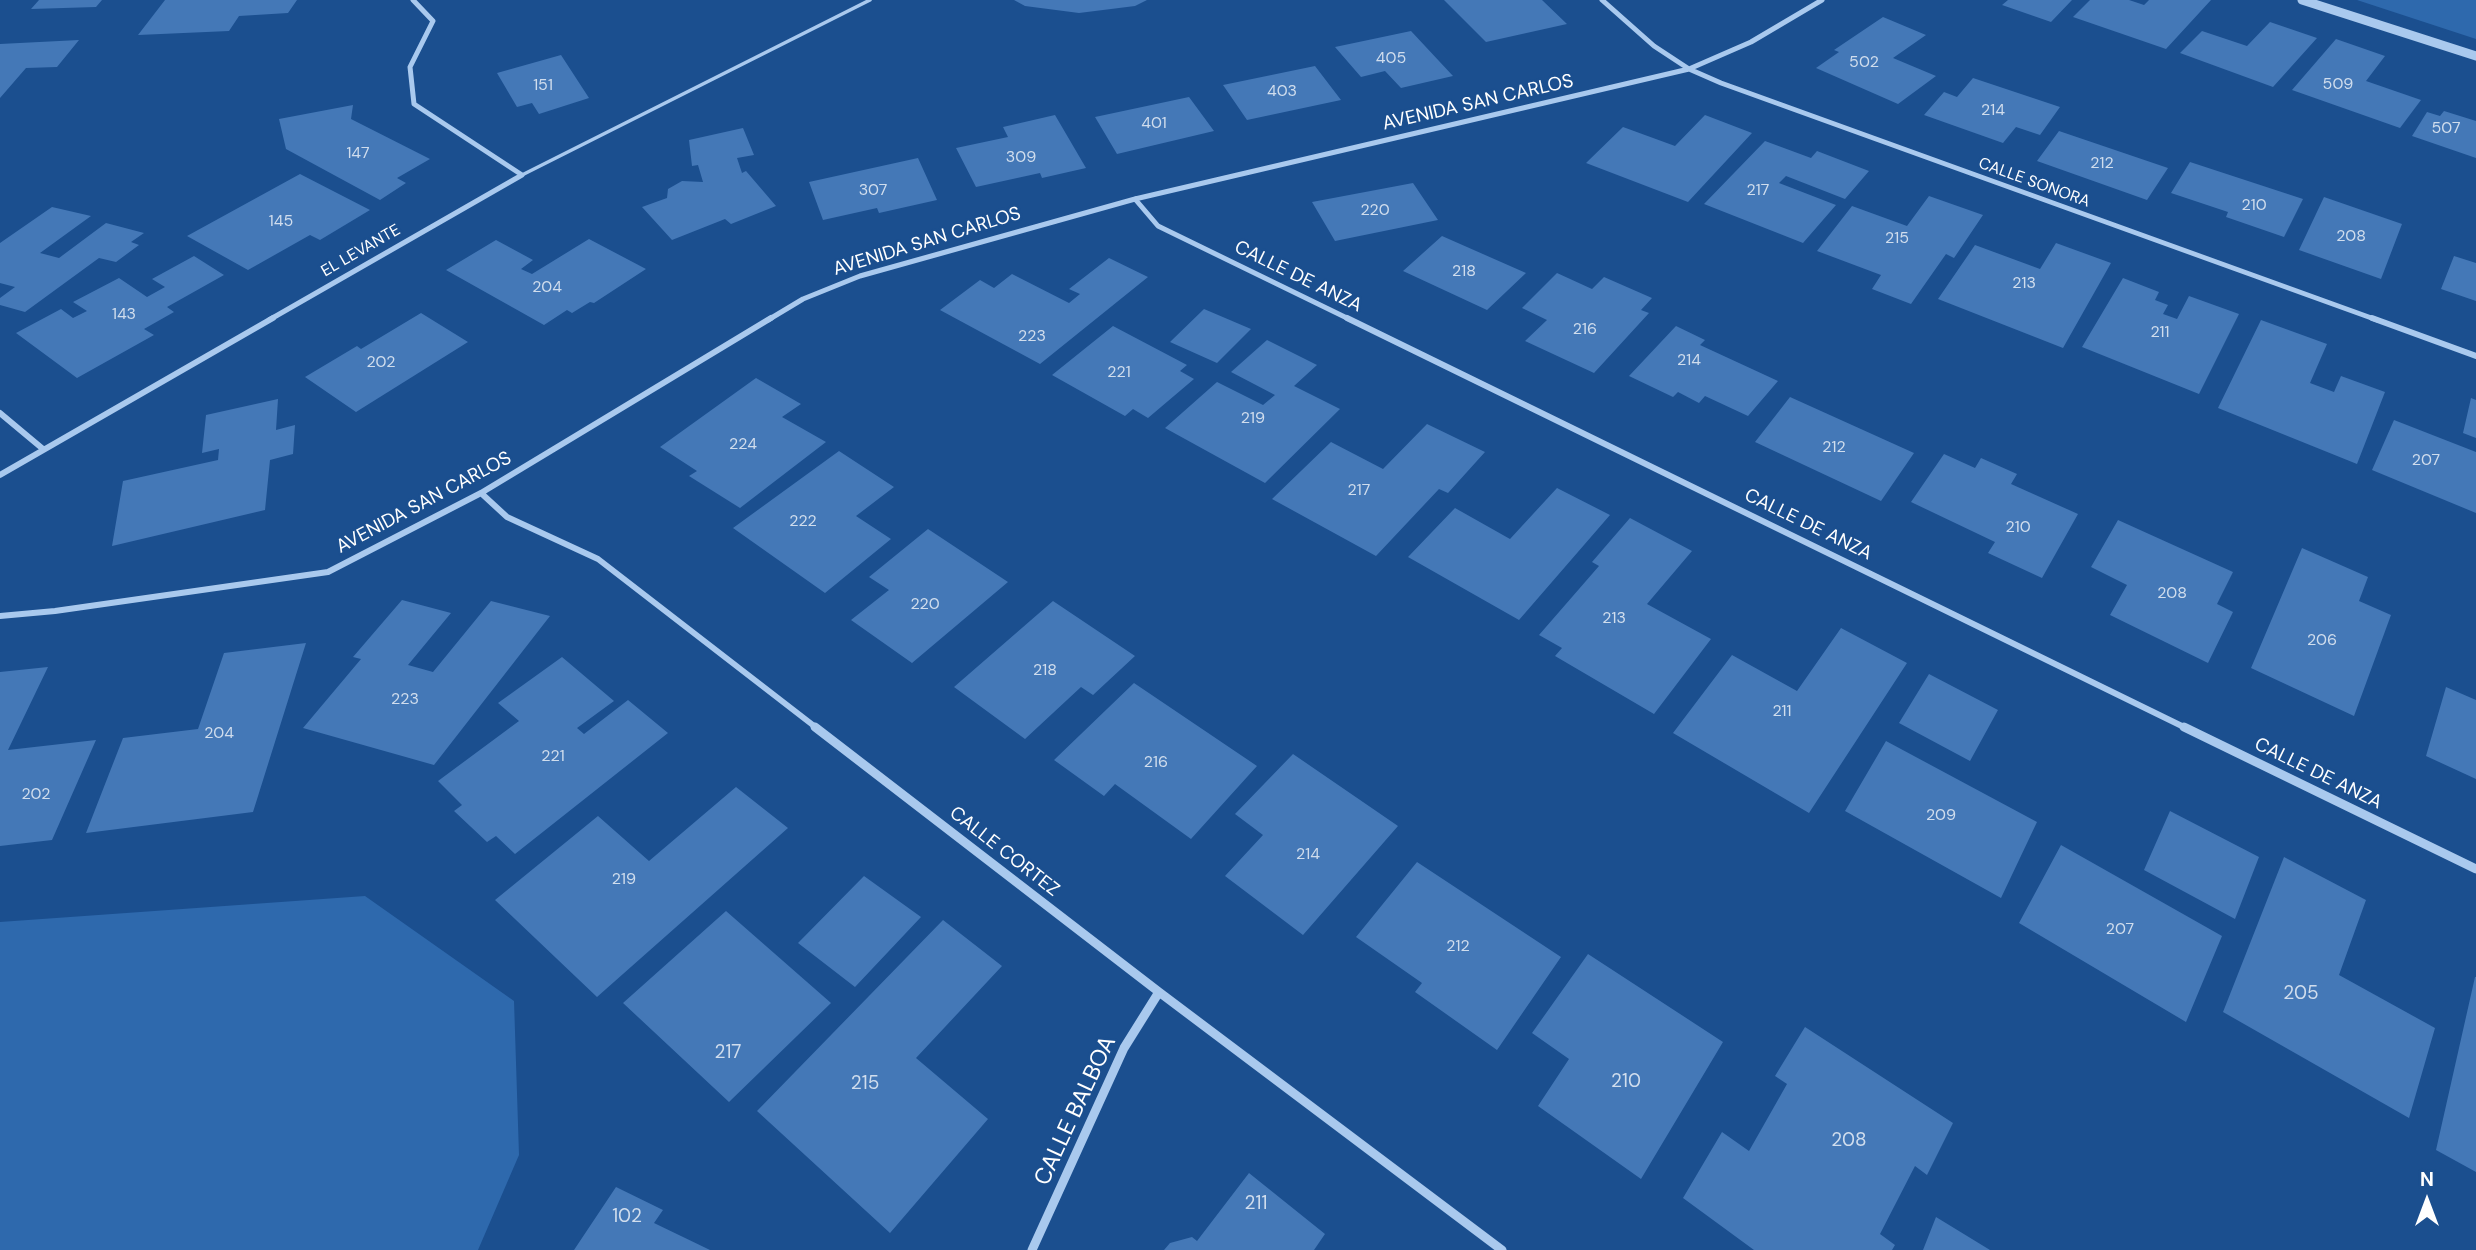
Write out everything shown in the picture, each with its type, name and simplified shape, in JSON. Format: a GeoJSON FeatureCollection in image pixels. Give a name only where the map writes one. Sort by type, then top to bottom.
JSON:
{"type":"FeatureCollection","features":[{"type":"Feature","properties":{"kind":"street"},"geometry":{"type":"LineString","coordinates":[[413,0],[433,21],[410,67],[414,104],[522,176]]}},
{"type":"Feature","properties":{"kind":"street","name":"CALLE SONORA"},"geometry":{"type":"LineString","coordinates":[[1601,0],[1654,46],[1689,69],[2476,356]]}},
{"type":"Feature","properties":{"kind":"street","name":"AVENIDA SAN CARLOS"},"geometry":{"type":"LineString","coordinates":[[0,616],[55,611],[328,572],[481,493],[803,299],[860,276],[1135,199],[1689,69],[1751,42],[1822,0]]}},
{"type":"Feature","properties":{"kind":"street"},"geometry":{"type":"LineString","coordinates":[[2302,0],[2476,56]]}},
{"type":"Feature","properties":{"kind":"street","name":"EL LEVANTE"},"geometry":{"type":"LineString","coordinates":[[0,475],[522,176]]}},
{"type":"Feature","properties":{"kind":"street","name":"CALLE DE ANZA"},"geometry":{"type":"LineString","coordinates":[[1135,199],[1158,226],[2476,869]]}},
{"type":"Feature","properties":{"kind":"street"},"geometry":{"type":"LineString","coordinates":[[0,413],[43,449]]}},
{"type":"Feature","properties":{"kind":"street","name":"CALLE CORTEZ"},"geometry":{"type":"LineString","coordinates":[[481,493],[507,517],[598,559],[1159,992],[1502,1250]]}},
{"type":"Feature","properties":{"kind":"street","name":"CALLE BALBOA"},"geometry":{"type":"LineString","coordinates":[[1032,1250],[1124,1048],[1159,992]]}},
{"type":"Feature","properties":{"kind":"lane"},"geometry":{"type":"LineString","coordinates":[[522,176],[870,0]]}},
{"type":"Feature","properties":{"kind":"shaded area"},"geometry":{"type":"Polygon","coordinates":[[[2357,0],[2476,0],[2476,39],[2357,0]]]}},
{"type":"Feature","properties":{"kind":"shaded area"},"geometry":{"type":"Polygon","coordinates":[[[365,896],[514,1001],[519,1155],[478,1250],[0,1250],[0,922],[365,896]]]}},
{"type":"Feature","properties":{"kind":"building"},"geometry":{"type":"Polygon","coordinates":[[[39,0],[102,0],[96,7],[31,9],[39,0]]]}},
{"type":"Feature","properties":{"kind":"building"},"geometry":{"type":"Polygon","coordinates":[[[165,0],[297,0],[288,13],[239,16],[229,31],[138,35],[165,0]]]}},
{"type":"Feature","properties":{"kind":"building"},"geometry":{"type":"Polygon","coordinates":[[[1014,0],[1147,0],[1135,6],[1079,13],[1025,6],[1014,0]]]}},
{"type":"Feature","properties":{"kind":"building"},"geometry":{"type":"Polygon","coordinates":[[[1444,0],[1542,0],[1567,24],[1486,42],[1444,0]]]}},
{"type":"Feature","properties":{"kind":"building"},"geometry":{"type":"Polygon","coordinates":[[[2008,0],[2072,0],[2051,22],[2002,5],[2008,0]]]}},
{"type":"Feature","properties":{"kind":"building"},"geometry":{"type":"Polygon","coordinates":[[[2090,0],[2129,0],[2144,5],[2149,0],[2211,0],[2166,49],[2073,17],[2090,0]]]}},
{"type":"Feature","properties":{"kind":"building"},"geometry":{"type":"Polygon","coordinates":[[[1883,17],[1926,35],[1893,58],[1936,76],[1898,104],[1816,68],[1839,52],[1834,50],[1883,17]]]}},
{"type":"Feature","properties":{"kind":"building"},"geometry":{"type":"Polygon","coordinates":[[[2270,22],[2317,38],[2273,87],[2180,53],[2202,31],[2247,46],[2270,22]]]}},
{"type":"Feature","properties":{"kind":"building"},"geometry":{"type":"Polygon","coordinates":[[[1411,31],[1453,76],[1401,88],[1385,71],[1361,77],[1335,47],[1411,31]]]}},
{"type":"Feature","properties":{"kind":"building"},"geometry":{"type":"Polygon","coordinates":[[[2336,39],[2385,56],[2366,81],[2421,100],[2400,128],[2292,90],[2336,39]]]}},
{"type":"Feature","properties":{"kind":"building"},"geometry":{"type":"Polygon","coordinates":[[[79,40],[57,67],[26,68],[0,98],[0,44],[79,40]]]}},
{"type":"Feature","properties":{"kind":"building"},"geometry":{"type":"Polygon","coordinates":[[[561,55],[589,98],[539,114],[532,103],[517,107],[497,73],[561,55]]]}},
{"type":"Feature","properties":{"kind":"building"},"geometry":{"type":"Polygon","coordinates":[[[1315,66],[1341,100],[1247,120],[1223,85],[1315,66]]]}},
{"type":"Feature","properties":{"kind":"building"},"geometry":{"type":"Polygon","coordinates":[[[1973,78],[2060,107],[2040,135],[2016,127],[2003,143],[1924,115],[1944,92],[1957,97],[1973,78]]]}},
{"type":"Feature","properties":{"kind":"building"},"geometry":{"type":"Polygon","coordinates":[[[1189,97],[1214,131],[1117,154],[1095,117],[1189,97]]]}},
{"type":"Feature","properties":{"kind":"building"},"geometry":{"type":"Polygon","coordinates":[[[353,105],[351,119],[430,159],[397,178],[406,183],[380,200],[286,149],[279,119],[353,105]]]}},
{"type":"Feature","properties":{"kind":"building"},"geometry":{"type":"Polygon","coordinates":[[[2444,111],[2476,121],[2476,158],[2412,136],[2427,112],[2440,116],[2444,111]]]}},
{"type":"Feature","properties":{"kind":"building"},"geometry":{"type":"Polygon","coordinates":[[[1055,115],[1086,168],[1042,178],[1040,173],[976,187],[956,148],[1008,137],[1003,127],[1055,115]]]}},
{"type":"Feature","properties":{"kind":"building"},"geometry":{"type":"Polygon","coordinates":[[[1705,115],[1752,133],[1688,202],[1586,163],[1623,127],[1675,146],[1705,115]]]}},
{"type":"Feature","properties":{"kind":"building"},"geometry":{"type":"Polygon","coordinates":[[[743,128],[754,155],[737,158],[742,173],[746,171],[776,206],[731,224],[725,219],[672,240],[642,207],[667,198],[668,189],[682,181],[703,182],[698,165],[692,166],[689,140],[743,128]]]}},
{"type":"Feature","properties":{"kind":"building"},"geometry":{"type":"Polygon","coordinates":[[[2059,131],[2168,168],[2147,200],[2037,161],[2059,131]]]}},
{"type":"Feature","properties":{"kind":"building"},"geometry":{"type":"Polygon","coordinates":[[[1765,141],[1811,158],[1817,151],[1869,171],[1845,199],[1786,176],[1779,183],[1836,205],[1803,243],[1704,204],[1765,141]]]}},
{"type":"Feature","properties":{"kind":"building"},"geometry":{"type":"Polygon","coordinates":[[[918,158],[937,200],[879,213],[877,208],[823,220],[809,182],[918,158]]]}},
{"type":"Feature","properties":{"kind":"building"},"geometry":{"type":"Polygon","coordinates":[[[2190,162],[2303,199],[2284,237],[2226,217],[2228,212],[2171,193],[2190,162]]]}},
{"type":"Feature","properties":{"kind":"building"},"geometry":{"type":"Polygon","coordinates":[[[300,174],[370,210],[320,240],[310,235],[248,270],[187,236],[300,174]]]}},
{"type":"Feature","properties":{"kind":"building"},"geometry":{"type":"Polygon","coordinates":[[[1413,183],[1438,220],[1335,241],[1312,202],[1413,183]]]}},
{"type":"Feature","properties":{"kind":"building"},"geometry":{"type":"Polygon","coordinates":[[[1929,196],[1983,215],[1954,258],[1946,254],[1911,304],[1872,289],[1881,275],[1817,251],[1852,206],[1907,226],[1929,196]]]}},
{"type":"Feature","properties":{"kind":"building"},"geometry":{"type":"Polygon","coordinates":[[[2324,197],[2402,224],[2381,279],[2299,250],[2324,197]]]}},
{"type":"Feature","properties":{"kind":"building"},"geometry":{"type":"Polygon","coordinates":[[[52,207],[91,216],[40,253],[59,258],[106,223],[144,233],[131,242],[139,245],[116,262],[99,258],[25,312],[0,305],[0,298],[15,287],[0,283],[0,243],[52,207]]]}},
{"type":"Feature","properties":{"kind":"building"},"geometry":{"type":"Polygon","coordinates":[[[1442,236],[1526,273],[1487,310],[1403,271],[1442,236]]]}},
{"type":"Feature","properties":{"kind":"building"},"geometry":{"type":"Polygon","coordinates":[[[589,239],[646,269],[594,303],[590,302],[572,313],[567,310],[544,325],[446,270],[496,240],[533,260],[521,269],[532,274],[589,239]]]}},
{"type":"Feature","properties":{"kind":"building"},"geometry":{"type":"Polygon","coordinates":[[[2056,243],[2111,263],[2063,348],[1938,299],[1975,245],[2040,269],[2056,243]]]}},
{"type":"Feature","properties":{"kind":"building"},"geometry":{"type":"Polygon","coordinates":[[[194,256],[224,275],[167,307],[174,312],[144,329],[154,335],[77,378],[16,333],[61,309],[73,318],[87,311],[73,302],[119,278],[147,297],[165,287],[152,279],[194,256]]]}},
{"type":"Feature","properties":{"kind":"building"},"geometry":{"type":"Polygon","coordinates":[[[2454,256],[2476,263],[2476,301],[2441,289],[2454,256]]]}},
{"type":"Feature","properties":{"kind":"building"},"geometry":{"type":"Polygon","coordinates":[[[1109,258],[1148,277],[1040,364],[940,310],[980,280],[994,288],[1012,274],[1069,303],[1080,294],[1069,289],[1109,258]]]}},
{"type":"Feature","properties":{"kind":"building"},"geometry":{"type":"Polygon","coordinates":[[[1557,273],[1592,289],[1604,277],[1652,298],[1641,310],[1649,313],[1594,373],[1525,341],[1547,320],[1522,308],[1557,273]]]}},
{"type":"Feature","properties":{"kind":"building"},"geometry":{"type":"Polygon","coordinates":[[[2123,278],[2159,292],[2155,300],[2168,305],[2163,314],[2177,319],[2189,296],[2239,314],[2199,394],[2082,347],[2123,278]]]}},
{"type":"Feature","properties":{"kind":"building"},"geometry":{"type":"Polygon","coordinates":[[[1204,309],[1251,329],[1217,363],[1170,342],[1204,309]]]}},
{"type":"Feature","properties":{"kind":"building"},"geometry":{"type":"Polygon","coordinates":[[[421,313],[468,342],[356,412],[305,377],[357,346],[361,349],[421,313]]]}},
{"type":"Feature","properties":{"kind":"building"},"geometry":{"type":"Polygon","coordinates":[[[2261,320],[2327,344],[2310,383],[2334,392],[2341,376],[2385,392],[2357,464],[2218,408],[2261,320]]]}},
{"type":"Feature","properties":{"kind":"building"},"geometry":{"type":"Polygon","coordinates":[[[1113,326],[1187,365],[1180,371],[1194,379],[1148,418],[1133,409],[1125,416],[1052,375],[1113,326]]]}},
{"type":"Feature","properties":{"kind":"building"},"geometry":{"type":"Polygon","coordinates":[[[1676,326],[1705,340],[1700,345],[1778,381],[1748,416],[1705,396],[1699,403],[1678,392],[1673,397],[1629,376],[1676,326]]]}},
{"type":"Feature","properties":{"kind":"building"},"geometry":{"type":"Polygon","coordinates":[[[1267,340],[1317,365],[1294,386],[1340,409],[1265,483],[1165,428],[1217,382],[1263,405],[1275,395],[1231,372],[1267,340]]]}},
{"type":"Feature","properties":{"kind":"building"},"geometry":{"type":"Polygon","coordinates":[[[756,378],[801,404],[782,417],[826,442],[740,508],[689,476],[697,471],[660,447],[756,378]]]}},
{"type":"Feature","properties":{"kind":"building"},"geometry":{"type":"Polygon","coordinates":[[[1790,397],[1914,453],[1881,501],[1755,442],[1790,397]]]}},
{"type":"Feature","properties":{"kind":"building"},"geometry":{"type":"Polygon","coordinates":[[[2471,398],[2476,400],[2476,438],[2463,433],[2471,398]]]}},
{"type":"Feature","properties":{"kind":"building"},"geometry":{"type":"Polygon","coordinates":[[[278,399],[276,430],[295,425],[293,454],[270,460],[265,510],[112,546],[123,481],[218,460],[219,449],[202,453],[206,415],[278,399]]]}},
{"type":"Feature","properties":{"kind":"building"},"geometry":{"type":"Polygon","coordinates":[[[2394,420],[2476,452],[2476,513],[2372,470],[2394,420]]]}},
{"type":"Feature","properties":{"kind":"building"},"geometry":{"type":"Polygon","coordinates":[[[1427,424],[1485,452],[1448,493],[1439,489],[1376,556],[1272,499],[1331,442],[1383,469],[1427,424]]]}},
{"type":"Feature","properties":{"kind":"building"},"geometry":{"type":"Polygon","coordinates":[[[839,451],[894,487],[856,516],[891,539],[825,593],[733,528],[839,451]]]}},
{"type":"Feature","properties":{"kind":"building"},"geometry":{"type":"Polygon","coordinates":[[[1944,454],[1975,468],[1981,458],[2017,474],[2011,484],[2078,514],[2042,578],[1988,553],[1995,542],[1911,502],[1944,454]]]}},
{"type":"Feature","properties":{"kind":"building"},"geometry":{"type":"Polygon","coordinates":[[[1557,488],[1610,515],[1519,620],[1408,557],[1455,508],[1510,539],[1557,488]]]}},
{"type":"Feature","properties":{"kind":"building"},"geometry":{"type":"Polygon","coordinates":[[[1630,518],[1692,551],[1647,604],[1711,639],[1654,714],[1555,656],[1562,648],[1539,635],[1599,566],[1592,562],[1630,518]]]}},
{"type":"Feature","properties":{"kind":"building"},"geometry":{"type":"Polygon","coordinates":[[[2118,520],[2233,572],[2217,604],[2233,612],[2208,663],[2110,615],[2127,585],[2091,567],[2118,520]]]}},
{"type":"Feature","properties":{"kind":"building"},"geometry":{"type":"Polygon","coordinates":[[[928,529],[1008,582],[912,663],[851,620],[889,590],[869,577],[928,529]]]}},
{"type":"Feature","properties":{"kind":"building"},"geometry":{"type":"Polygon","coordinates":[[[2302,548],[2368,577],[2359,601],[2391,615],[2354,716],[2251,668],[2302,548]]]}},
{"type":"Feature","properties":{"kind":"building"},"geometry":{"type":"Polygon","coordinates":[[[402,600],[451,613],[408,665],[433,672],[491,601],[550,616],[434,765],[303,728],[361,659],[353,657],[402,600]]]}},
{"type":"Feature","properties":{"kind":"building"},"geometry":{"type":"Polygon","coordinates":[[[1053,601],[1135,656],[1093,695],[1081,687],[1025,739],[954,687],[1053,601]]]}},
{"type":"Feature","properties":{"kind":"building"},"geometry":{"type":"Polygon","coordinates":[[[1841,628],[1907,663],[1809,813],[1673,733],[1732,655],[1797,691],[1841,628]]]}},
{"type":"Feature","properties":{"kind":"building"},"geometry":{"type":"Polygon","coordinates":[[[306,643],[253,812],[86,833],[123,738],[198,729],[224,653],[306,643]]]}},
{"type":"Feature","properties":{"kind":"building"},"geometry":{"type":"Polygon","coordinates":[[[562,657],[614,701],[577,728],[584,734],[628,700],[668,733],[515,854],[496,836],[487,842],[454,811],[462,805],[438,781],[519,721],[498,703],[562,657]]]}},
{"type":"Feature","properties":{"kind":"building"},"geometry":{"type":"Polygon","coordinates":[[[48,667],[8,750],[96,740],[52,840],[0,846],[0,672],[48,667]]]}},
{"type":"Feature","properties":{"kind":"building"},"geometry":{"type":"Polygon","coordinates":[[[1929,674],[1998,710],[1970,761],[1899,723],[1929,674]]]}},
{"type":"Feature","properties":{"kind":"building"},"geometry":{"type":"Polygon","coordinates":[[[1134,683],[1257,766],[1191,839],[1115,784],[1104,796],[1054,760],[1134,683]]]}},
{"type":"Feature","properties":{"kind":"building"},"geometry":{"type":"Polygon","coordinates":[[[2446,687],[2476,700],[2476,779],[2426,756],[2446,687]]]}},
{"type":"Feature","properties":{"kind":"building"},"geometry":{"type":"Polygon","coordinates":[[[1886,741],[2037,822],[2001,898],[1845,811],[1886,741]]]}},
{"type":"Feature","properties":{"kind":"building"},"geometry":{"type":"Polygon","coordinates":[[[1293,754],[1398,826],[1303,935],[1225,876],[1263,835],[1235,814],[1293,754]]]}},
{"type":"Feature","properties":{"kind":"building"},"geometry":{"type":"Polygon","coordinates":[[[736,787],[788,828],[597,997],[495,900],[598,816],[649,861],[736,787]]]}},
{"type":"Feature","properties":{"kind":"building"},"geometry":{"type":"Polygon","coordinates":[[[2170,811],[2259,857],[2235,919],[2144,870],[2170,811]]]}},
{"type":"Feature","properties":{"kind":"building"},"geometry":{"type":"Polygon","coordinates":[[[2061,845],[2222,936],[2186,1022],[2019,923],[2061,845]]]}},
{"type":"Feature","properties":{"kind":"building"},"geometry":{"type":"Polygon","coordinates":[[[2284,857],[2366,900],[2339,975],[2435,1028],[2409,1118],[2223,1012],[2284,857]]]}},
{"type":"Feature","properties":{"kind":"building"},"geometry":{"type":"Polygon","coordinates":[[[1417,862],[1561,957],[1497,1050],[1415,992],[1422,983],[1356,937],[1417,862]]]}},
{"type":"Feature","properties":{"kind":"building"},"geometry":{"type":"Polygon","coordinates":[[[864,876],[921,917],[855,987],[798,943],[864,876]]]}},
{"type":"Feature","properties":{"kind":"building"},"geometry":{"type":"Polygon","coordinates":[[[726,911],[831,1003],[729,1102],[623,1003],[726,911]]]}},
{"type":"Feature","properties":{"kind":"building"},"geometry":{"type":"Polygon","coordinates":[[[943,920],[1002,966],[916,1058],[988,1119],[890,1233],[757,1111],[943,920]]]}},
{"type":"Feature","properties":{"kind":"building"},"geometry":{"type":"Polygon","coordinates":[[[1588,954],[1723,1042],[1641,1179],[1538,1106],[1569,1059],[1532,1033],[1588,954]]]}},
{"type":"Feature","properties":{"kind":"building"},"geometry":{"type":"Polygon","coordinates":[[[2476,977],[2476,1172],[2436,1150],[2476,977]]]}},
{"type":"Feature","properties":{"kind":"building"},"geometry":{"type":"Polygon","coordinates":[[[1805,1027],[1953,1123],[1927,1175],[1915,1166],[1880,1234],[1895,1245],[1892,1250],[1754,1250],[1683,1198],[1722,1132],[1749,1151],[1787,1084],[1775,1076],[1805,1027]]]}},
{"type":"Feature","properties":{"kind":"building"},"geometry":{"type":"Polygon","coordinates":[[[1249,1173],[1325,1234],[1314,1250],[1164,1250],[1170,1243],[1192,1237],[1197,1241],[1249,1173]]]}},
{"type":"Feature","properties":{"kind":"building"},"geometry":{"type":"Polygon","coordinates":[[[616,1187],[663,1210],[654,1223],[710,1250],[574,1250],[616,1187]]]}},
{"type":"Feature","properties":{"kind":"building"},"geometry":{"type":"Polygon","coordinates":[[[1936,1217],[1990,1250],[1923,1250],[1936,1217]]]}}]}
